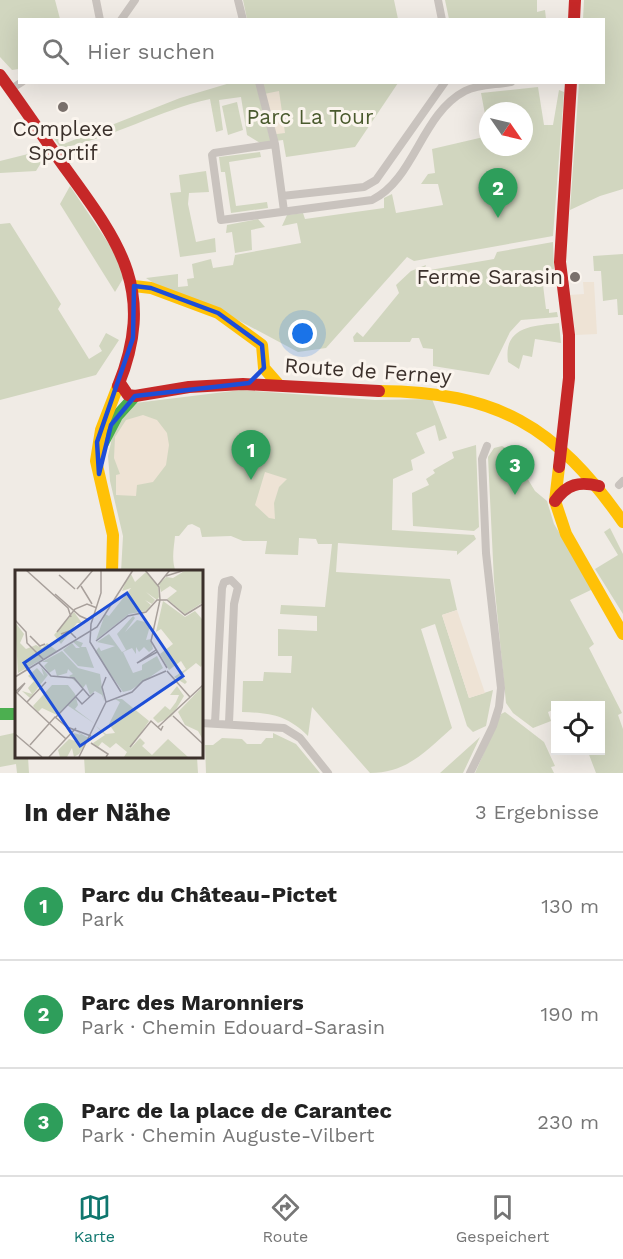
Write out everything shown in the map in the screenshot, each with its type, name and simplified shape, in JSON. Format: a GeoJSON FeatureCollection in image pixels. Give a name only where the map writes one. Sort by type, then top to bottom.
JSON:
{"type":"FeatureCollection","features":[{"type":"Feature","properties":{"kind":"street"},"geometry":{"type":"LineString","coordinates":[[96,0],[100,18]]}},
{"type":"Feature","properties":{"kind":"street"},"geometry":{"type":"LineString","coordinates":[[122,18],[135,0]]}},
{"type":"Feature","properties":{"kind":"street"},"geometry":{"type":"LineString","coordinates":[[238,0],[242,18]]}},
{"type":"Feature","properties":{"kind":"street"},"geometry":{"type":"LineString","coordinates":[[438,0],[442,18]]}},
{"type":"Feature","properties":{"kind":"street"},"geometry":{"type":"LineString","coordinates":[[574,18],[575,0]]}},
{"type":"Feature","properties":{"kind":"street"},"geometry":{"type":"LineString","coordinates":[[0,75],[16,86],[111,232],[124,257],[134,286],[135,329],[120,383],[102,424],[97,442],[99,474],[113,535],[112,570]]}},
{"type":"Feature","properties":{"kind":"street"},"geometry":{"type":"LineString","coordinates":[[260,84],[275,144],[284,211]]}},
{"type":"Feature","properties":{"kind":"street"},"geometry":{"type":"LineString","coordinates":[[282,196],[364,187],[376,180],[444,84]]}},
{"type":"Feature","properties":{"kind":"street"},"geometry":{"type":"LineString","coordinates":[[571,84],[561,238],[562,279],[570,353],[555,501],[563,528],[623,634]]}},
{"type":"Feature","properties":{"kind":"street"},"geometry":{"type":"LineString","coordinates":[[275,144],[214,153],[210,159],[220,220],[372,200],[386,193],[447,105],[473,85]]}},
{"type":"Feature","properties":{"kind":"street"},"geometry":{"type":"LineString","coordinates":[[134,286],[151,288],[224,317],[262,345],[264,368],[278,384]]}},
{"type":"Feature","properties":{"kind":"street"},"geometry":{"type":"LineString","coordinates":[[249,383],[264,368]]}},
{"type":"Feature","properties":{"kind":"street"},"geometry":{"type":"LineString","coordinates":[[120,383],[128,395],[135,396]]}},
{"type":"Feature","properties":{"kind":"street","name":"Route de Ferney"},"geometry":{"type":"LineString","coordinates":[[135,396],[194,386],[249,383],[376,392],[445,394],[500,411],[561,448],[599,486],[623,522]]}},
{"type":"Feature","properties":{"kind":"street"},"geometry":{"type":"LineString","coordinates":[[99,474],[103,442],[111,424],[135,396]]}},
{"type":"Feature","properties":{"kind":"street"},"geometry":{"type":"LineString","coordinates":[[470,773],[494,726],[500,697],[499,659],[486,553],[482,459],[487,446]]}},
{"type":"Feature","properties":{"kind":"street"},"geometry":{"type":"LineString","coordinates":[[555,501],[560,492],[573,483],[599,486]]}},
{"type":"Feature","properties":{"kind":"street"},"geometry":{"type":"LineString","coordinates":[[215,723],[222,588],[224,582],[231,580],[238,587],[234,604],[229,723]]}},
{"type":"Feature","properties":{"kind":"street"},"geometry":{"type":"LineString","coordinates":[[202,723],[277,727],[290,731],[300,738],[328,773]]}},
{"type":"Feature","properties":{"kind":"highlighted area"},"geometry":{"type":"Polygon","coordinates":[[[134,286],[151,288],[218,313],[262,345],[264,368],[249,383],[135,396],[111,425],[99,474],[97,442],[133,338],[134,286]]]}},
{"type":"Feature","properties":{"kind":"green space"},"geometry":{"type":"Polygon","coordinates":[[[0,0],[55,0],[60,18],[18,18],[18,69],[12,70],[0,57],[0,0]]]}},
{"type":"Feature","properties":{"kind":"green space"},"geometry":{"type":"Polygon","coordinates":[[[243,0],[394,0],[398,18],[247,18],[243,0]]]}},
{"type":"Feature","properties":{"kind":"green space"},"geometry":{"type":"Polygon","coordinates":[[[445,0],[537,0],[537,12],[545,10],[546,18],[449,18],[445,0]]]}},
{"type":"Feature","properties":{"kind":"green space"},"geometry":{"type":"Polygon","coordinates":[[[584,0],[623,0],[623,189],[600,196],[570,210],[579,84],[605,84],[605,18],[583,18],[584,0]]]}},
{"type":"Feature","properties":{"kind":"green space","name":"Parc La Tour"},"geometry":{"type":"Polygon","coordinates":[[[227,84],[397,84],[355,147],[286,157],[283,140],[260,143],[247,135],[241,97],[219,100],[223,130],[216,132],[210,99],[173,110],[99,138],[61,148],[44,125],[48,122],[66,143],[180,98],[227,84]]]}},
{"type":"Feature","properties":{"kind":"green space"},"geometry":{"type":"Polygon","coordinates":[[[538,87],[544,125],[553,125],[559,90],[564,92],[553,236],[414,261],[407,257],[326,348],[298,352],[219,310],[158,286],[146,278],[178,274],[178,287],[188,286],[187,279],[194,278],[192,264],[211,259],[213,268],[233,265],[235,255],[301,243],[297,223],[282,226],[287,215],[303,213],[305,219],[384,208],[384,198],[392,194],[396,213],[443,205],[438,184],[421,184],[428,174],[435,173],[432,149],[479,138],[479,156],[533,156],[533,102],[483,102],[481,93],[538,87]]]}},
{"type":"Feature","properties":{"kind":"green space"},"geometry":{"type":"Polygon","coordinates":[[[237,102],[243,130],[228,135],[222,106],[237,102]]]}},
{"type":"Feature","properties":{"kind":"green space"},"geometry":{"type":"Polygon","coordinates":[[[44,150],[47,153],[36,171],[0,173],[0,161],[44,150]]]}},
{"type":"Feature","properties":{"kind":"green space"},"geometry":{"type":"Polygon","coordinates":[[[260,152],[261,157],[229,162],[236,206],[267,202],[268,208],[231,213],[225,172],[221,172],[219,157],[260,152]]]}},
{"type":"Feature","properties":{"kind":"green space"},"geometry":{"type":"Polygon","coordinates":[[[206,171],[209,192],[189,193],[188,204],[196,242],[215,238],[216,252],[180,257],[170,193],[181,192],[179,175],[206,171]]]}},
{"type":"Feature","properties":{"kind":"green space"},"geometry":{"type":"Polygon","coordinates":[[[70,186],[113,250],[124,277],[115,292],[60,204],[70,186]]]}},
{"type":"Feature","properties":{"kind":"green space"},"geometry":{"type":"Polygon","coordinates":[[[258,219],[265,227],[251,230],[252,250],[235,253],[232,232],[226,233],[227,225],[258,219]]]}},
{"type":"Feature","properties":{"kind":"green space"},"geometry":{"type":"Polygon","coordinates":[[[10,223],[61,304],[58,309],[89,359],[102,351],[99,346],[106,333],[119,340],[96,375],[0,400],[0,224],[10,223]]]}},
{"type":"Feature","properties":{"kind":"green space"},"geometry":{"type":"Polygon","coordinates":[[[553,242],[554,269],[549,269],[549,285],[543,285],[546,309],[549,309],[549,313],[557,312],[558,317],[521,320],[510,332],[489,375],[433,366],[433,349],[423,348],[419,338],[412,338],[410,342],[354,342],[353,337],[357,332],[363,337],[399,293],[396,285],[411,271],[426,265],[424,271],[494,259],[497,252],[553,242]]]}},
{"type":"Feature","properties":{"kind":"green space"},"geometry":{"type":"Polygon","coordinates":[[[623,254],[623,315],[618,315],[617,299],[603,301],[601,271],[594,271],[593,256],[623,254]]]}},
{"type":"Feature","properties":{"kind":"green space"},"geometry":{"type":"Polygon","coordinates":[[[559,323],[561,343],[535,339],[532,357],[523,355],[519,369],[508,362],[510,341],[515,335],[530,327],[559,323]]]}},
{"type":"Feature","properties":{"kind":"green space"},"geometry":{"type":"Polygon","coordinates":[[[241,390],[375,400],[432,399],[447,438],[439,441],[435,425],[416,433],[425,453],[411,460],[413,470],[393,479],[392,530],[474,535],[476,539],[457,555],[457,551],[338,543],[336,572],[450,579],[457,610],[442,615],[469,698],[493,690],[486,726],[473,732],[467,726],[435,624],[421,629],[452,728],[405,765],[383,772],[370,773],[312,707],[308,736],[278,716],[242,712],[243,681],[263,681],[264,672],[291,673],[292,656],[278,656],[278,629],[317,631],[317,616],[280,614],[281,605],[325,607],[332,544],[318,544],[316,539],[299,538],[298,555],[265,554],[267,541],[243,541],[231,536],[202,537],[200,528],[192,524],[188,525],[179,536],[175,536],[173,559],[175,570],[121,570],[123,536],[110,481],[108,456],[114,429],[135,403],[241,390]]]}},
{"type":"Feature","properties":{"kind":"green space"},"geometry":{"type":"Polygon","coordinates":[[[476,445],[479,527],[474,531],[413,526],[412,493],[429,485],[426,479],[435,473],[433,470],[454,458],[452,452],[476,445]]]}},
{"type":"Feature","properties":{"kind":"green space"},"geometry":{"type":"Polygon","coordinates":[[[502,446],[510,450],[535,491],[547,501],[554,524],[593,589],[570,600],[594,644],[589,648],[622,713],[618,715],[623,729],[623,773],[596,773],[589,755],[605,755],[605,701],[551,701],[551,711],[548,712],[551,721],[533,728],[513,713],[506,703],[494,581],[488,457],[494,448],[502,446]]]}},
{"type":"Feature","properties":{"kind":"green space"},"geometry":{"type":"Polygon","coordinates":[[[610,528],[623,554],[623,614],[595,569],[618,555],[604,532],[610,528]]]}},
{"type":"Feature","properties":{"kind":"green space"},"geometry":{"type":"Polygon","coordinates":[[[505,712],[544,742],[555,766],[551,767],[554,773],[475,773],[501,714],[505,712]]]}},
{"type":"Feature","properties":{"kind":"green space"},"geometry":{"type":"Polygon","coordinates":[[[14,733],[15,758],[28,758],[29,773],[17,773],[16,764],[0,767],[0,736],[14,733]]]}},
{"type":"Feature","properties":{"kind":"green space"},"geometry":{"type":"Polygon","coordinates":[[[273,733],[296,744],[320,773],[206,773],[205,745],[213,745],[222,738],[242,739],[247,744],[261,744],[266,738],[273,738],[273,733]]]}},
{"type":"Feature","properties":{"kind":"green space"},"geometry":{"type":"Polygon","coordinates":[[[480,737],[463,773],[440,773],[480,737]]]}},
{"type":"Feature","properties":{"kind":"green space"},"geometry":{"type":"Polygon","coordinates":[[[84,758],[197,758],[198,773],[85,773],[84,758]]]}},
{"type":"Feature","properties":{"kind":"shaded area"},"geometry":{"type":"Polygon","coordinates":[[[279,91],[285,133],[269,135],[259,95],[279,91]]]}},
{"type":"Feature","properties":{"kind":"shaded area"},"geometry":{"type":"Polygon","coordinates":[[[583,282],[594,282],[597,334],[576,335],[569,295],[584,294],[583,282]]]}},
{"type":"Feature","properties":{"kind":"shaded area"},"geometry":{"type":"Polygon","coordinates":[[[143,415],[157,420],[167,433],[169,445],[166,465],[153,482],[137,485],[136,496],[116,495],[116,475],[120,474],[114,458],[115,437],[126,420],[143,415]]]}},
{"type":"Feature","properties":{"kind":"shaded area"},"geometry":{"type":"Polygon","coordinates":[[[265,472],[287,479],[279,487],[274,503],[275,519],[269,518],[255,505],[265,472]]]}},
{"type":"Feature","properties":{"kind":"shaded area"},"geometry":{"type":"Polygon","coordinates":[[[457,610],[485,693],[469,698],[442,615],[457,610]]]}},
{"type":"Feature","properties":{"kind":"traffic: fast"},"geometry":{"type":"LineString","coordinates":[[103,443],[117,416],[135,396]]}},
{"type":"Feature","properties":{"kind":"traffic: fast"},"geometry":{"type":"LineString","coordinates":[[0,714],[15,714]]}},
{"type":"Feature","properties":{"kind":"traffic: slow"},"geometry":{"type":"LineString","coordinates":[[134,286],[151,288],[218,313],[262,345],[264,368],[278,384]]}},
{"type":"Feature","properties":{"kind":"traffic: slow"},"geometry":{"type":"LineString","coordinates":[[112,570],[113,535],[96,461],[101,430],[118,386]]}},
{"type":"Feature","properties":{"kind":"traffic: slow"},"geometry":{"type":"LineString","coordinates":[[379,391],[457,398],[490,407],[520,421],[547,438],[573,461],[623,522]]}},
{"type":"Feature","properties":{"kind":"traffic: slow"},"geometry":{"type":"LineString","coordinates":[[559,467],[555,501],[566,534],[623,634]]}},
{"type":"Feature","properties":{"kind":"traffic: jam"},"geometry":{"type":"LineString","coordinates":[[574,18],[575,0]]}},
{"type":"Feature","properties":{"kind":"traffic: jam"},"geometry":{"type":"LineString","coordinates":[[0,75],[101,218],[126,268],[133,294],[134,321],[129,352],[118,386]]}},
{"type":"Feature","properties":{"kind":"traffic: jam"},"geometry":{"type":"LineString","coordinates":[[559,467],[569,378],[569,335],[560,262],[571,84]]}},
{"type":"Feature","properties":{"kind":"traffic: jam"},"geometry":{"type":"LineString","coordinates":[[120,383],[128,395],[135,396],[189,387],[243,384],[379,391]]}},
{"type":"Feature","properties":{"kind":"traffic: jam"},"geometry":{"type":"LineString","coordinates":[[555,501],[564,491],[574,485],[599,486]]}},
{"type":"Feature","properties":{"kind":"place","name":"Complexe Sportif"},"geometry":{"type":"Point","coordinates":[63,107]}},
{"type":"Feature","properties":{"kind":"place","name":"Parc des Maronniers"},"geometry":{"type":"Point","coordinates":[498,218]}},
{"type":"Feature","properties":{"kind":"place","name":"Ferme Sarasin"},"geometry":{"type":"Point","coordinates":[575,277]}},
{"type":"Feature","properties":{"kind":"place","name":"Parc du Château-Pictet"},"geometry":{"type":"Point","coordinates":[251,480]}},
{"type":"Feature","properties":{"kind":"place","name":"Parc de la place de Carantec"},"geometry":{"type":"Point","coordinates":[515,495]}}]}
